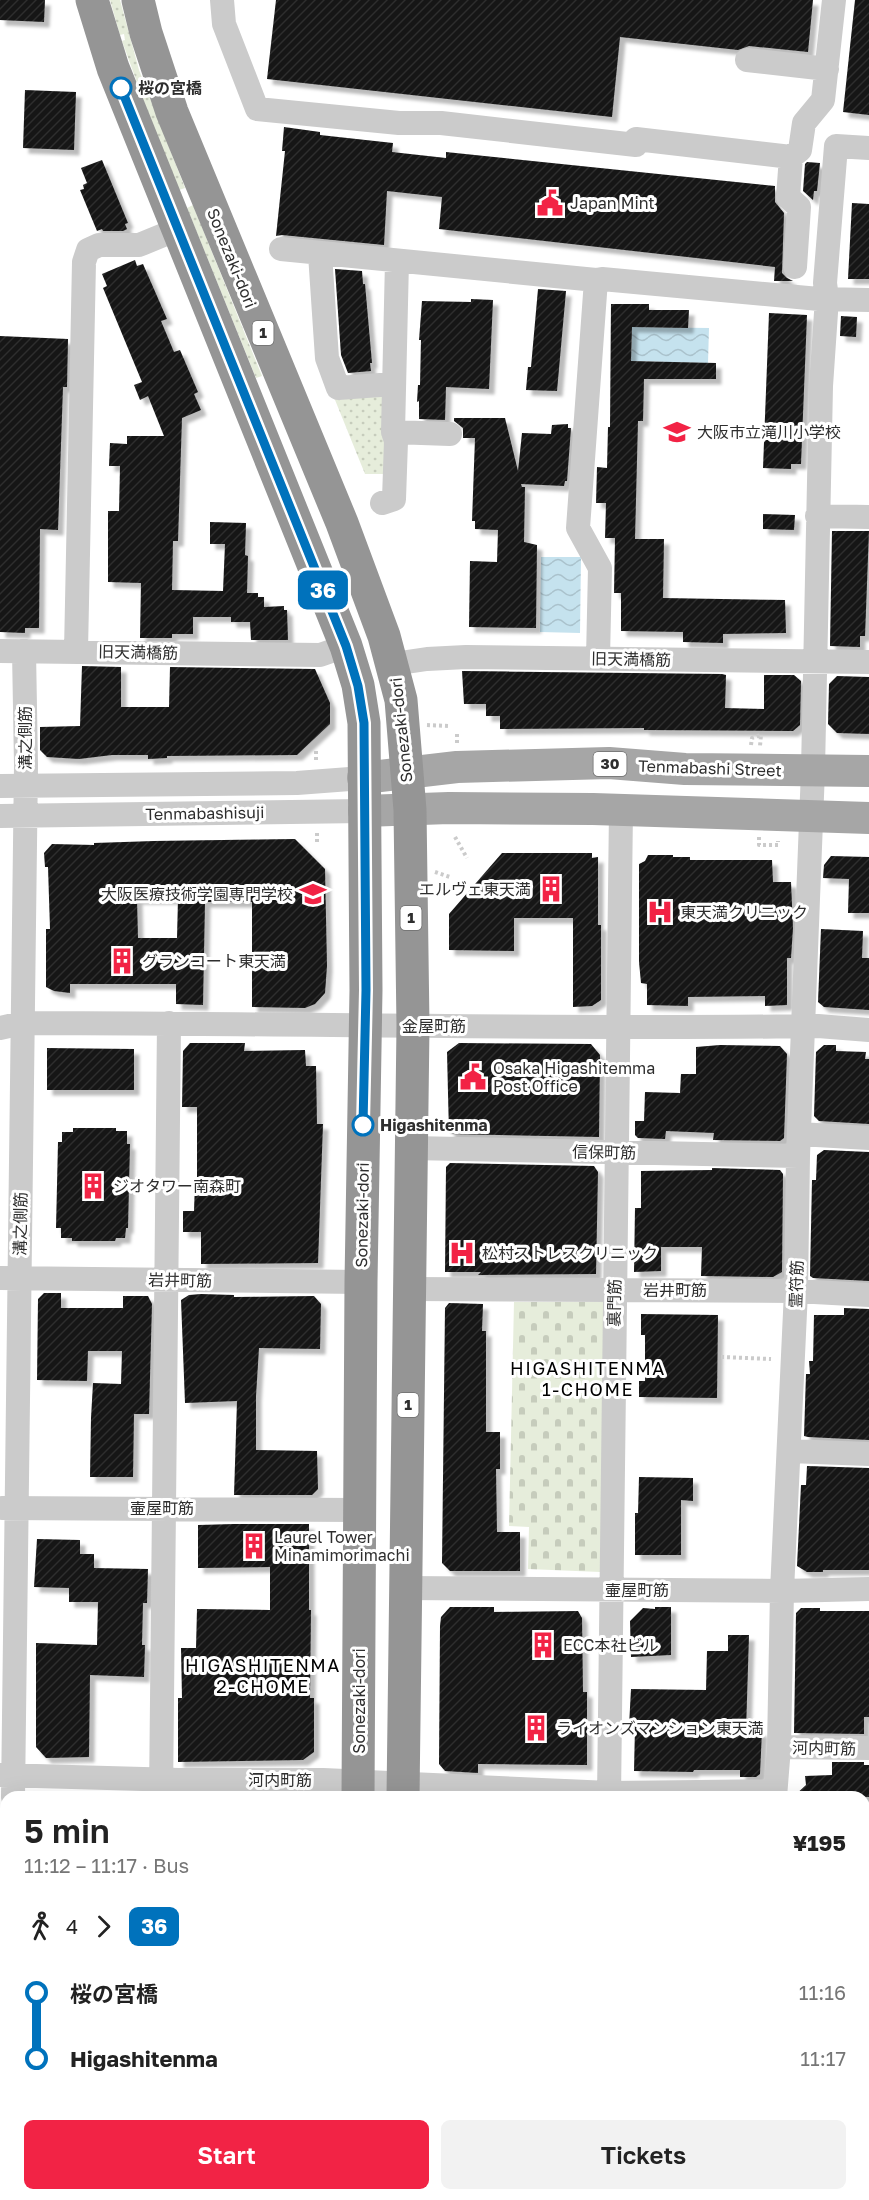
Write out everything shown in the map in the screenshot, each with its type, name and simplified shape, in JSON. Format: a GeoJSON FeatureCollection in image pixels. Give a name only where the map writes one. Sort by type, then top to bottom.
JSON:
{"type":"FeatureCollection","features":[{"type":"Feature","properties":{"kind":"highway","name":"Sonezaki-dori"},"geometry":{"type":"LineString","coordinates":[[92,0],[113,68],[346,646],[358,686],[364,723],[365,1026],[358,1790]]}},
{"type":"Feature","properties":{"kind":"highway","name":"Sonezaki-dori"},"geometry":{"type":"LineString","coordinates":[[138,0],[146,33],[172,112],[342,523],[393,664],[401,700],[410,810],[413,1026],[403,1791]]}},
{"type":"Feature","properties":{"kind":"main road","name":"Tenmabashi Street"},"geometry":{"type":"LineString","coordinates":[[406,772],[457,767],[609,764],[685,769],[869,771]]}},
{"type":"Feature","properties":{"kind":"main road","name":"Tenmabashisuji"},"geometry":{"type":"LineString","coordinates":[[363,778],[406,772]]}},
{"type":"Feature","properties":{"kind":"main road"},"geometry":{"type":"LineString","coordinates":[[410,810],[449,808],[672,810],[810,818],[869,818]]}},
{"type":"Feature","properties":{"kind":"main road","name":"Tenmabashisuji"},"geometry":{"type":"LineString","coordinates":[[364,811],[410,810]]}},
{"type":"Feature","properties":{"kind":"street"},"geometry":{"type":"LineString","coordinates":[[222,0],[224,24],[257,109],[399,123],[441,123],[636,145],[636,139],[796,154],[836,153],[836,146],[869,148]]}},
{"type":"Feature","properties":{"kind":"street"},"geometry":{"type":"LineString","coordinates":[[795,267],[799,207],[788,197],[804,123],[823,100],[834,0]]}},
{"type":"Feature","properties":{"kind":"street"},"geometry":{"type":"LineString","coordinates":[[747,60],[827,69]]}},
{"type":"Feature","properties":{"kind":"street","name":"霊符筋"},"geometry":{"type":"LineString","coordinates":[[775,1791],[779,1747],[782,1591],[796,1291],[813,770],[817,516],[827,298],[825,283],[836,153]]}},
{"type":"Feature","properties":{"kind":"street"},"geometry":{"type":"LineString","coordinates":[[76,651],[84,262],[88,250],[99,244],[139,244],[178,230]]}},
{"type":"Feature","properties":{"kind":"street"},"geometry":{"type":"LineString","coordinates":[[281,249],[596,280],[819,299],[869,300]]}},
{"type":"Feature","properties":{"kind":"street"},"geometry":{"type":"LineString","coordinates":[[320,254],[327,358],[338,388],[394,384]]}},
{"type":"Feature","properties":{"kind":"street"},"geometry":{"type":"LineString","coordinates":[[382,503],[394,499],[396,441],[393,432],[398,261]]}},
{"type":"Feature","properties":{"kind":"street"},"geometry":{"type":"LineString","coordinates":[[596,280],[578,528],[600,568],[598,658]]}},
{"type":"Feature","properties":{"kind":"street"},"geometry":{"type":"LineString","coordinates":[[393,432],[450,434]]}},
{"type":"Feature","properties":{"kind":"street"},"geometry":{"type":"LineString","coordinates":[[817,516],[869,517]]}},
{"type":"Feature","properties":{"kind":"street","name":"旧天満橋筋"},"geometry":{"type":"LineString","coordinates":[[0,651],[320,655],[346,646]]}},
{"type":"Feature","properties":{"kind":"street","name":"溝之側筋"},"geometry":{"type":"LineString","coordinates":[[9,1783],[11,1026],[25,815],[24,651]]}},
{"type":"Feature","properties":{"kind":"street","name":"旧天満橋筋"},"geometry":{"type":"LineString","coordinates":[[393,664],[466,657],[869,662]]}},
{"type":"Feature","properties":{"kind":"street","name":"Tenmabashisuji"},"geometry":{"type":"LineString","coordinates":[[0,786],[297,783],[363,778]]}},
{"type":"Feature","properties":{"kind":"street","name":"裏門筋"},"geometry":{"type":"LineString","coordinates":[[609,1791],[621,810]]}},
{"type":"Feature","properties":{"kind":"street","name":"Tenmabashisuji"},"geometry":{"type":"LineString","coordinates":[[0,816],[364,811]]}},
{"type":"Feature","properties":{"kind":"street"},"geometry":{"type":"LineString","coordinates":[[161,1788],[169,1023]]}},
{"type":"Feature","properties":{"kind":"street","name":"金屋町筋"},"geometry":{"type":"LineString","coordinates":[[11,1026],[169,1023],[619,1027],[803,1038],[869,1030]]}},
{"type":"Feature","properties":{"kind":"street","name":"信保町筋"},"geometry":{"type":"LineString","coordinates":[[411,1148],[618,1152],[799,1145],[869,1138]]}},
{"type":"Feature","properties":{"kind":"street","name":"岩井町筋"},"geometry":{"type":"LineString","coordinates":[[10,1278],[361,1282]]}},
{"type":"Feature","properties":{"kind":"street","name":"岩井町筋"},"geometry":{"type":"LineString","coordinates":[[410,1289],[796,1291],[869,1295]]}},
{"type":"Feature","properties":{"kind":"street"},"geometry":{"type":"LineString","coordinates":[[789,1451],[869,1454]]}},
{"type":"Feature","properties":{"kind":"street","name":"壷屋町筋"},"geometry":{"type":"LineString","coordinates":[[8,1508],[359,1510]]}},
{"type":"Feature","properties":{"kind":"street","name":"壷屋町筋"},"geometry":{"type":"LineString","coordinates":[[404,1587],[782,1591],[869,1589]]}},
{"type":"Feature","properties":{"kind":"street","name":"河内町筋"},"geometry":{"type":"LineString","coordinates":[[779,1747],[869,1748]]}},
{"type":"Feature","properties":{"kind":"street","name":"河内町筋"},"geometry":{"type":"LineString","coordinates":[[9,1783],[161,1788],[324,1780],[358,1790],[403,1791]]}},
{"type":"Feature","properties":{"kind":"path"},"geometry":{"type":"LineString","coordinates":[[426,725],[448,726]]}},
{"type":"Feature","properties":{"kind":"path"},"geometry":{"type":"LineString","coordinates":[[754,747],[751,748],[752,738],[759,735]]}},
{"type":"Feature","properties":{"kind":"path"},"geometry":{"type":"LineString","coordinates":[[455,837],[466,858]]}},
{"type":"Feature","properties":{"kind":"path"},"geometry":{"type":"LineString","coordinates":[[760,845],[778,845],[778,842]]}},
{"type":"Feature","properties":{"kind":"path"},"geometry":{"type":"LineString","coordinates":[[721,1357],[793,1360]]}},
{"type":"Feature","properties":{"kind":"green space"},"geometry":{"type":"Polygon","coordinates":[[[110,0],[120,0],[139,70],[185,188],[179,190],[150,118],[122,41],[125,40],[124,34],[120,35],[110,0]]]}},
{"type":"Feature","properties":{"kind":"green space"},"geometry":{"type":"Polygon","coordinates":[[[193,205],[262,376],[256,378],[187,208],[193,205]]]}},
{"type":"Feature","properties":{"kind":"green space"},"geometry":{"type":"Polygon","coordinates":[[[387,386],[386,474],[365,474],[331,390],[387,386]]]}},
{"type":"Feature","properties":{"kind":"green space"},"geometry":{"type":"Polygon","coordinates":[[[514,1302],[608,1302],[600,1572],[528,1569],[529,1527],[509,1526],[514,1302]]]}},
{"type":"Feature","properties":{"kind":"water"},"geometry":{"type":"Polygon","coordinates":[[[632,327],[709,328],[708,363],[631,361],[632,327]]]}},
{"type":"Feature","properties":{"kind":"water"},"geometry":{"type":"Polygon","coordinates":[[[541,557],[581,557],[580,633],[540,632],[541,557]]]}},
{"type":"Feature","properties":{"kind":"building"},"geometry":{"type":"Polygon","coordinates":[[[0,0],[45,0],[44,22],[0,20],[0,0]]]}},
{"type":"Feature","properties":{"kind":"building"},"geometry":{"type":"Polygon","coordinates":[[[276,0],[813,0],[808,52],[749,46],[738,50],[620,37],[612,117],[267,79],[276,0]]]}},
{"type":"Feature","properties":{"kind":"building"},"geometry":{"type":"Polygon","coordinates":[[[855,0],[869,0],[869,115],[843,112],[855,0]]]}},
{"type":"Feature","properties":{"kind":"building"},"geometry":{"type":"Polygon","coordinates":[[[25,90],[76,92],[74,150],[23,148],[25,90]]]}},
{"type":"Feature","properties":{"kind":"building"},"geometry":{"type":"Polygon","coordinates":[[[284,127],[320,132],[320,135],[393,143],[392,152],[446,158],[446,152],[775,186],[775,202],[784,213],[782,273],[793,281],[774,281],[775,267],[439,229],[442,197],[387,191],[384,245],[276,236],[285,151],[282,151],[284,127]]]}},
{"type":"Feature","properties":{"kind":"building"},"geometry":{"type":"Polygon","coordinates":[[[102,160],[128,223],[125,224],[127,229],[123,231],[103,231],[102,229],[97,231],[80,190],[84,189],[83,185],[87,183],[81,168],[102,160]]]}},
{"type":"Feature","properties":{"kind":"building"},"geometry":{"type":"Polygon","coordinates":[[[807,162],[820,163],[817,191],[814,191],[813,200],[803,191],[807,162]]]}},
{"type":"Feature","properties":{"kind":"building"},"geometry":{"type":"Polygon","coordinates":[[[852,203],[869,204],[869,279],[848,279],[852,203]]]}},
{"type":"Feature","properties":{"kind":"building"},"geometry":{"type":"Polygon","coordinates":[[[135,260],[137,266],[143,264],[167,319],[161,321],[174,352],[180,350],[198,392],[194,394],[201,410],[182,418],[178,541],[173,541],[172,590],[223,591],[225,544],[210,544],[210,522],[246,523],[247,593],[258,593],[258,597],[264,597],[264,607],[284,606],[284,610],[287,610],[288,640],[251,640],[250,622],[231,622],[231,617],[193,617],[193,634],[172,634],[172,638],[140,638],[141,583],[108,582],[108,511],[119,511],[120,466],[109,466],[110,443],[127,444],[127,436],[164,436],[148,396],[140,400],[134,385],[142,382],[103,288],[107,286],[102,274],[135,260]]]}},
{"type":"Feature","properties":{"kind":"building"},"geometry":{"type":"Polygon","coordinates":[[[335,269],[362,271],[363,284],[365,284],[371,371],[348,373],[341,355],[335,269]]]}},
{"type":"Feature","properties":{"kind":"building"},"geometry":{"type":"Polygon","coordinates":[[[538,289],[566,291],[557,391],[526,390],[528,367],[531,367],[538,289]]]}},
{"type":"Feature","properties":{"kind":"building"},"geometry":{"type":"Polygon","coordinates":[[[471,299],[493,300],[489,389],[446,387],[445,420],[419,419],[419,401],[417,402],[418,385],[420,385],[421,340],[419,340],[422,301],[471,302],[471,299]]]}},
{"type":"Feature","properties":{"kind":"building"},"geometry":{"type":"Polygon","coordinates":[[[611,304],[649,304],[649,310],[689,310],[688,328],[632,327],[631,361],[716,363],[716,379],[644,379],[643,421],[638,421],[635,539],[664,539],[663,598],[785,600],[786,633],[723,634],[723,643],[683,642],[683,632],[621,631],[621,593],[614,593],[615,538],[605,538],[606,503],[596,503],[597,467],[607,468],[608,427],[610,427],[611,304]]]}},
{"type":"Feature","properties":{"kind":"building"},"geometry":{"type":"Polygon","coordinates":[[[769,313],[807,315],[801,464],[791,464],[791,469],[763,468],[769,313]]]}},
{"type":"Feature","properties":{"kind":"building"},"geometry":{"type":"Polygon","coordinates":[[[841,316],[857,317],[856,337],[840,336],[841,316]]]}},
{"type":"Feature","properties":{"kind":"building"},"geometry":{"type":"Polygon","coordinates":[[[0,336],[68,339],[67,387],[63,387],[58,530],[40,529],[39,628],[25,628],[25,633],[0,632],[0,336]]]}},
{"type":"Feature","properties":{"kind":"building"},"geometry":{"type":"Polygon","coordinates":[[[454,418],[505,418],[518,471],[522,433],[551,434],[552,425],[568,424],[568,428],[571,428],[567,481],[564,486],[521,484],[525,487],[524,542],[537,545],[536,628],[469,627],[470,561],[497,562],[498,530],[475,529],[475,521],[472,521],[475,438],[463,438],[463,428],[454,421],[454,418]]]}},
{"type":"Feature","properties":{"kind":"building"},"geometry":{"type":"Polygon","coordinates":[[[763,514],[795,515],[794,530],[763,529],[763,514]]]}},
{"type":"Feature","properties":{"kind":"building"},"geometry":{"type":"Polygon","coordinates":[[[832,531],[869,531],[865,636],[860,636],[860,647],[830,646],[832,531]]]}},
{"type":"Feature","properties":{"kind":"building"},"geometry":{"type":"Polygon","coordinates":[[[82,666],[121,667],[121,707],[169,707],[170,667],[315,669],[330,703],[330,724],[297,755],[167,756],[167,758],[148,759],[148,755],[112,755],[79,759],[47,757],[40,750],[40,727],[80,726],[82,666]]]}},
{"type":"Feature","properties":{"kind":"building"},"geometry":{"type":"Polygon","coordinates":[[[462,671],[722,674],[726,675],[725,708],[764,709],[764,675],[794,675],[801,681],[800,725],[793,731],[644,730],[644,728],[500,729],[500,716],[486,716],[486,704],[464,704],[462,671]]]}},
{"type":"Feature","properties":{"kind":"building"},"geometry":{"type":"Polygon","coordinates":[[[837,676],[869,677],[869,734],[837,733],[828,724],[829,684],[837,676]]]}},
{"type":"Feature","properties":{"kind":"building"},"geometry":{"type":"Polygon","coordinates":[[[295,839],[325,869],[327,966],[325,993],[315,1004],[305,1008],[252,1007],[252,902],[205,902],[203,1005],[176,1004],[176,984],[70,984],[70,993],[54,991],[46,987],[46,929],[50,929],[48,867],[45,867],[44,853],[52,844],[94,845],[94,843],[295,839]],[[137,899],[138,938],[177,938],[178,899],[137,899]]]}},
{"type":"Feature","properties":{"kind":"building"},"geometry":{"type":"Polygon","coordinates":[[[502,853],[592,853],[592,858],[598,857],[601,1000],[592,1006],[573,1007],[573,918],[514,918],[514,951],[449,950],[449,914],[502,853]]]}},
{"type":"Feature","properties":{"kind":"building"},"geometry":{"type":"Polygon","coordinates":[[[648,855],[690,857],[690,860],[772,860],[773,882],[791,882],[793,928],[791,958],[787,958],[787,1005],[765,1006],[765,996],[688,997],[688,1006],[647,1005],[647,984],[641,983],[639,962],[639,864],[645,861],[648,855]]]}},
{"type":"Feature","properties":{"kind":"building"},"geometry":{"type":"Polygon","coordinates":[[[831,856],[869,857],[869,913],[848,913],[849,879],[823,878],[824,865],[831,856]]]}},
{"type":"Feature","properties":{"kind":"building"},"geometry":{"type":"Polygon","coordinates":[[[821,929],[863,931],[862,958],[869,958],[869,1010],[824,1007],[818,1002],[821,929]]]}},
{"type":"Feature","properties":{"kind":"building"},"geometry":{"type":"Polygon","coordinates":[[[190,1043],[245,1043],[244,1051],[305,1050],[306,1066],[316,1066],[317,1124],[323,1124],[318,1263],[201,1264],[201,1232],[183,1232],[183,1211],[194,1211],[195,1182],[197,1182],[197,1107],[182,1107],[183,1051],[190,1043]]]}},
{"type":"Feature","properties":{"kind":"building"},"geometry":{"type":"Polygon","coordinates":[[[459,1043],[591,1044],[600,1055],[599,1137],[449,1134],[447,1052],[459,1043]]]}},
{"type":"Feature","properties":{"kind":"building"},"geometry":{"type":"Polygon","coordinates":[[[824,1045],[836,1045],[836,1051],[866,1052],[865,1059],[869,1059],[869,1124],[819,1121],[814,1116],[816,1052],[824,1045]]]}},
{"type":"Feature","properties":{"kind":"building"},"geometry":{"type":"Polygon","coordinates":[[[780,1046],[787,1054],[784,1138],[780,1141],[713,1140],[714,1133],[666,1131],[665,1139],[638,1138],[635,1135],[635,1121],[644,1121],[645,1092],[680,1093],[681,1074],[696,1074],[696,1047],[780,1046]]]}},
{"type":"Feature","properties":{"kind":"building"},"geometry":{"type":"Polygon","coordinates":[[[47,1048],[134,1049],[134,1090],[47,1090],[47,1048]]]}},
{"type":"Feature","properties":{"kind":"building","name":"ジオタワー南森町"},"geometry":{"type":"Polygon","coordinates":[[[73,1128],[116,1128],[116,1131],[127,1131],[127,1144],[130,1144],[128,1228],[126,1228],[125,1238],[116,1238],[115,1241],[72,1241],[72,1238],[61,1238],[61,1228],[56,1228],[58,1142],[62,1142],[62,1132],[73,1132],[73,1128]]]}},
{"type":"Feature","properties":{"kind":"building"},"geometry":{"type":"Polygon","coordinates":[[[824,1150],[869,1152],[869,1281],[810,1276],[812,1180],[816,1180],[817,1155],[824,1150]]]}},
{"type":"Feature","properties":{"kind":"building"},"geometry":{"type":"Polygon","coordinates":[[[450,1163],[594,1166],[598,1172],[596,1274],[478,1275],[481,1272],[445,1272],[446,1167],[450,1163]]]}},
{"type":"Feature","properties":{"kind":"building"},"geometry":{"type":"Polygon","coordinates":[[[712,1168],[780,1170],[783,1174],[782,1272],[773,1277],[701,1276],[702,1247],[661,1247],[661,1271],[634,1272],[635,1208],[641,1208],[641,1171],[712,1170],[712,1168]]]}},
{"type":"Feature","properties":{"kind":"building"},"geometry":{"type":"Polygon","coordinates":[[[44,1293],[61,1293],[61,1308],[123,1308],[123,1296],[148,1296],[152,1304],[149,1414],[134,1414],[133,1477],[90,1477],[93,1383],[121,1384],[122,1351],[88,1351],[87,1381],[37,1380],[38,1299],[44,1293]]]}},
{"type":"Feature","properties":{"kind":"building"},"geometry":{"type":"Polygon","coordinates":[[[189,1295],[234,1295],[234,1297],[314,1296],[321,1304],[320,1349],[259,1348],[256,1396],[256,1450],[317,1451],[318,1489],[312,1495],[234,1495],[237,1401],[185,1403],[181,1300],[189,1295]]]}},
{"type":"Feature","properties":{"kind":"building"},"geometry":{"type":"Polygon","coordinates":[[[449,1303],[483,1304],[482,1331],[486,1331],[486,1432],[500,1432],[500,1469],[496,1469],[497,1532],[520,1532],[520,1571],[450,1571],[442,1563],[445,1308],[449,1303]]]}},
{"type":"Feature","properties":{"kind":"building"},"geometry":{"type":"Polygon","coordinates":[[[844,1308],[869,1309],[869,1440],[804,1436],[806,1374],[810,1374],[809,1361],[813,1361],[814,1315],[844,1315],[844,1308]]]}},
{"type":"Feature","properties":{"kind":"building"},"geometry":{"type":"Polygon","coordinates":[[[641,1314],[718,1315],[717,1398],[639,1397],[639,1381],[645,1381],[645,1335],[641,1335],[641,1314]]]}},
{"type":"Feature","properties":{"kind":"building"},"geometry":{"type":"Polygon","coordinates":[[[807,1466],[869,1468],[869,1570],[807,1572],[797,1566],[801,1485],[806,1485],[807,1466]]]}},
{"type":"Feature","properties":{"kind":"building"},"geometry":{"type":"Polygon","coordinates":[[[639,1477],[693,1478],[693,1501],[681,1500],[681,1555],[635,1555],[635,1513],[638,1513],[639,1477]]]}},
{"type":"Feature","properties":{"kind":"building"},"geometry":{"type":"Polygon","coordinates":[[[309,1524],[310,1698],[314,1698],[314,1752],[303,1760],[178,1762],[178,1698],[182,1698],[181,1648],[196,1648],[197,1609],[270,1610],[270,1567],[198,1568],[198,1525],[309,1524]]]}},
{"type":"Feature","properties":{"kind":"building"},"geometry":{"type":"Polygon","coordinates":[[[37,1539],[80,1540],[80,1554],[94,1554],[94,1568],[148,1569],[147,1603],[143,1603],[144,1677],[90,1675],[89,1757],[46,1758],[36,1747],[36,1643],[97,1645],[98,1602],[69,1602],[69,1588],[34,1587],[37,1539]]]}},
{"type":"Feature","properties":{"kind":"building"},"geometry":{"type":"Polygon","coordinates":[[[450,1607],[494,1607],[494,1612],[578,1611],[582,1618],[583,1692],[587,1692],[587,1765],[478,1764],[478,1773],[445,1771],[439,1764],[440,1626],[441,1617],[450,1607]]]}},
{"type":"Feature","properties":{"kind":"building"},"geometry":{"type":"Polygon","coordinates":[[[655,1607],[671,1607],[671,1655],[631,1657],[630,1621],[643,1608],[655,1609],[655,1607]]]}},
{"type":"Feature","properties":{"kind":"building"},"geometry":{"type":"Polygon","coordinates":[[[801,1608],[820,1608],[820,1611],[869,1611],[869,1717],[864,1717],[864,1734],[794,1733],[796,1613],[801,1608]]]}},
{"type":"Feature","properties":{"kind":"building"},"geometry":{"type":"Polygon","coordinates":[[[728,1635],[749,1635],[746,1731],[762,1731],[760,1774],[756,1777],[740,1777],[740,1770],[634,1771],[635,1726],[629,1726],[631,1689],[706,1690],[707,1651],[728,1651],[728,1635]]]}},
{"type":"Feature","properties":{"kind":"building"},"geometry":{"type":"Polygon","coordinates":[[[832,1762],[864,1762],[864,1765],[869,1765],[869,1791],[800,1791],[806,1785],[805,1776],[832,1775],[832,1762]]]}},
{"type":"Feature","properties":{"kind":"bus line","name":"36"},"geometry":{"type":"LineString","coordinates":[[121,88],[346,646],[358,686],[364,723],[363,870],[366,990],[363,1125]]}},
{"type":"Feature","properties":{"kind":"place","name":"桜の宮橋"},"geometry":{"type":"Point","coordinates":[121,88]}},
{"type":"Feature","properties":{"kind":"place","name":"Japan Mint"},"geometry":{"type":"Point","coordinates":[550,203]}},
{"type":"Feature","properties":{"kind":"place","name":"大阪市立滝川小学校"},"geometry":{"type":"Point","coordinates":[677,432]}},
{"type":"Feature","properties":{"kind":"place","name":"エルヴェ東天満"},"geometry":{"type":"Point","coordinates":[551,889]}},
{"type":"Feature","properties":{"kind":"place","name":"大阪医療技術学園専門学校"},"geometry":{"type":"Point","coordinates":[313,894]}},
{"type":"Feature","properties":{"kind":"place","name":"東天満クリニック"},"geometry":{"type":"Point","coordinates":[660,912]}},
{"type":"Feature","properties":{"kind":"place","name":"グランコート東天満"},"geometry":{"type":"Point","coordinates":[122,961]}},
{"type":"Feature","properties":{"kind":"place","name":"Osaka Higashitemma Post Office"},"geometry":{"type":"Point","coordinates":[473,1077]}},
{"type":"Feature","properties":{"kind":"place","name":"Higashitenma"},"geometry":{"type":"Point","coordinates":[363,1125]}},
{"type":"Feature","properties":{"kind":"place","name":"ジオタワー南森町"},"geometry":{"type":"Point","coordinates":[93,1186]}},
{"type":"Feature","properties":{"kind":"place","name":"松村ストレスクリニック"},"geometry":{"type":"Point","coordinates":[462,1253]}},
{"type":"Feature","properties":{"kind":"place","name":"Laurel Tower Minamimorimachi"},"geometry":{"type":"Point","coordinates":[254,1546]}},
{"type":"Feature","properties":{"kind":"place","name":"ECC本社ビル"},"geometry":{"type":"Point","coordinates":[543,1645]}},
{"type":"Feature","properties":{"kind":"place","name":"ライオンズマンション東天満"},"geometry":{"type":"Point","coordinates":[536,1728]}},
{"type":"Feature","properties":{"kind":"district","name":"HIGASHITENMA 1-CHOME"},"geometry":{"type":"Point","coordinates":[588,1379]}},
{"type":"Feature","properties":{"kind":"district","name":"HIGASHITENMA 2-CHOME"},"geometry":{"type":"Point","coordinates":[263,1676]}}]}
